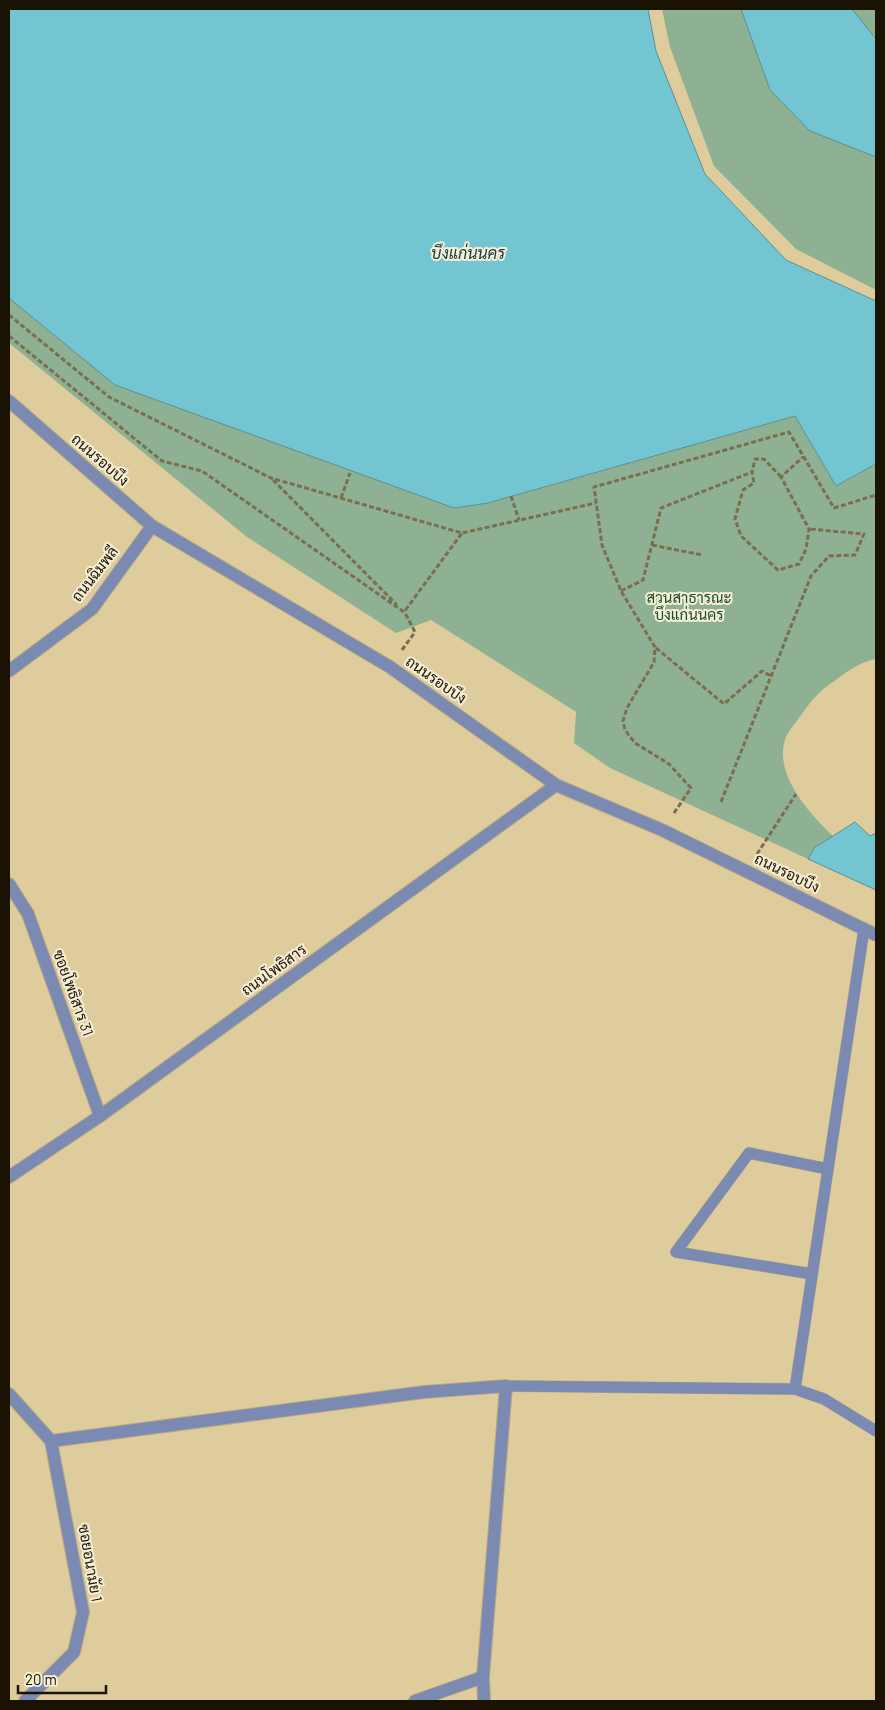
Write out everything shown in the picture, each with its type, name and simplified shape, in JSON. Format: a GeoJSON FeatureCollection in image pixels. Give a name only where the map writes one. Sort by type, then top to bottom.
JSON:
{"type":"FeatureCollection","features":[{"type":"Feature","properties":{"kind":"street","name":"ถนนรอบบึง"},"geometry":{"type":"LineString","coordinates":[[9,401],[152,526],[390,667],[556,785],[662,830],[876,935]]}},
{"type":"Feature","properties":{"kind":"street","name":"ถนนฉิมพลี"},"geometry":{"type":"LineString","coordinates":[[9,672],[92,609],[152,526]]}},
{"type":"Feature","properties":{"kind":"street","name":"ถนนโพธิสาร"},"geometry":{"type":"LineString","coordinates":[[9,1177],[100,1116],[556,785]]}},
{"type":"Feature","properties":{"kind":"street","name":"ซอยโพธิสาร 31"},"geometry":{"type":"LineString","coordinates":[[9,884],[28,914],[100,1116]]}},
{"type":"Feature","properties":{"kind":"street"},"geometry":{"type":"LineString","coordinates":[[9,1394],[51,1441],[424,1392],[506,1386],[483,1677],[484,1701]]}},
{"type":"Feature","properties":{"kind":"street","name":"ซอยอนามัย 1"},"geometry":{"type":"LineString","coordinates":[[25,1701],[74,1652],[83,1612],[51,1441]]}},
{"type":"Feature","properties":{"kind":"street"},"geometry":{"type":"LineString","coordinates":[[415,1701],[483,1677]]}},
{"type":"Feature","properties":{"kind":"lane"},"geometry":{"type":"LineString","coordinates":[[795,1389],[864,929]]}},
{"type":"Feature","properties":{"kind":"lane"},"geometry":{"type":"LineString","coordinates":[[812,1274],[676,1252],[749,1154],[828,1169]]}},
{"type":"Feature","properties":{"kind":"lane"},"geometry":{"type":"LineString","coordinates":[[506,1386],[795,1389],[824,1399],[876,1430]]}},
{"type":"Feature","properties":{"kind":"path"},"geometry":{"type":"LineString","coordinates":[[9,315],[110,397],[271,478],[462,533],[596,503]]}},
{"type":"Feature","properties":{"kind":"path"},"geometry":{"type":"LineString","coordinates":[[9,336],[162,461],[202,471],[404,612]]}},
{"type":"Feature","properties":{"kind":"path"},"geometry":{"type":"LineString","coordinates":[[771,676],[762,671],[724,704],[656,647],[621,591],[602,546],[594,487],[789,432],[834,508],[876,495]]}},
{"type":"Feature","properties":{"kind":"path"},"geometry":{"type":"LineString","coordinates":[[781,477],[803,457]]}},
{"type":"Feature","properties":{"kind":"path"},"geometry":{"type":"LineString","coordinates":[[764,458],[781,477],[809,529],[806,550],[799,564],[778,570],[741,536],[735,519],[743,490],[754,483],[752,472],[755,460],[764,458]]}},
{"type":"Feature","properties":{"kind":"path"},"geometry":{"type":"LineString","coordinates":[[621,591],[644,580],[661,508],[752,472]]}},
{"type":"Feature","properties":{"kind":"path"},"geometry":{"type":"LineString","coordinates":[[341,498],[350,473]]}},
{"type":"Feature","properties":{"kind":"path"},"geometry":{"type":"LineString","coordinates":[[271,478],[404,612],[415,632],[390,667]]}},
{"type":"Feature","properties":{"kind":"path"},"geometry":{"type":"LineString","coordinates":[[511,496],[519,520]]}},
{"type":"Feature","properties":{"kind":"path"},"geometry":{"type":"LineString","coordinates":[[721,802],[810,576],[829,556],[854,555],[864,534],[809,529]]}},
{"type":"Feature","properties":{"kind":"path"},"geometry":{"type":"LineString","coordinates":[[404,612],[462,533]]}},
{"type":"Feature","properties":{"kind":"path"},"geometry":{"type":"LineString","coordinates":[[652,545],[702,555]]}},
{"type":"Feature","properties":{"kind":"path"},"geometry":{"type":"LineString","coordinates":[[656,647],[654,662],[627,708],[624,721],[625,730],[635,743],[669,764],[691,788],[662,830]]}},
{"type":"Feature","properties":{"kind":"path"},"geometry":{"type":"LineString","coordinates":[[745,871],[796,794]]}},
{"type":"Feature","properties":{"kind":"green space"},"geometry":{"type":"Polygon","coordinates":[[[662,9],[876,9],[876,290],[796,249],[714,166],[670,47],[662,9]]]}},
{"type":"Feature","properties":{"kind":"green space","name":"สวนสาธารณะ บึงแก่นนคร"},"geometry":{"type":"Polygon","coordinates":[[[9,298],[115,385],[488,503],[795,416],[836,486],[876,464],[876,659],[851,669],[817,695],[789,732],[783,751],[788,778],[795,791],[814,816],[833,836],[814,848],[808,859],[610,768],[574,743],[576,712],[431,620],[396,633],[247,537],[9,343],[9,298]]]}},
{"type":"Feature","properties":{"kind":"water","name":"บึงแก่นนคร"},"geometry":{"type":"Polygon","coordinates":[[[9,9],[648,9],[656,51],[705,174],[786,260],[876,301],[876,464],[836,486],[795,416],[488,503],[454,508],[115,385],[9,298],[9,9]]]}},
{"type":"Feature","properties":{"kind":"water"},"geometry":{"type":"Polygon","coordinates":[[[741,9],[852,9],[876,39],[876,157],[810,131],[770,90],[741,9]]]}},
{"type":"Feature","properties":{"kind":"water"},"geometry":{"type":"Polygon","coordinates":[[[855,822],[870,836],[876,833],[876,890],[808,859],[814,848],[855,822]]]}}]}
